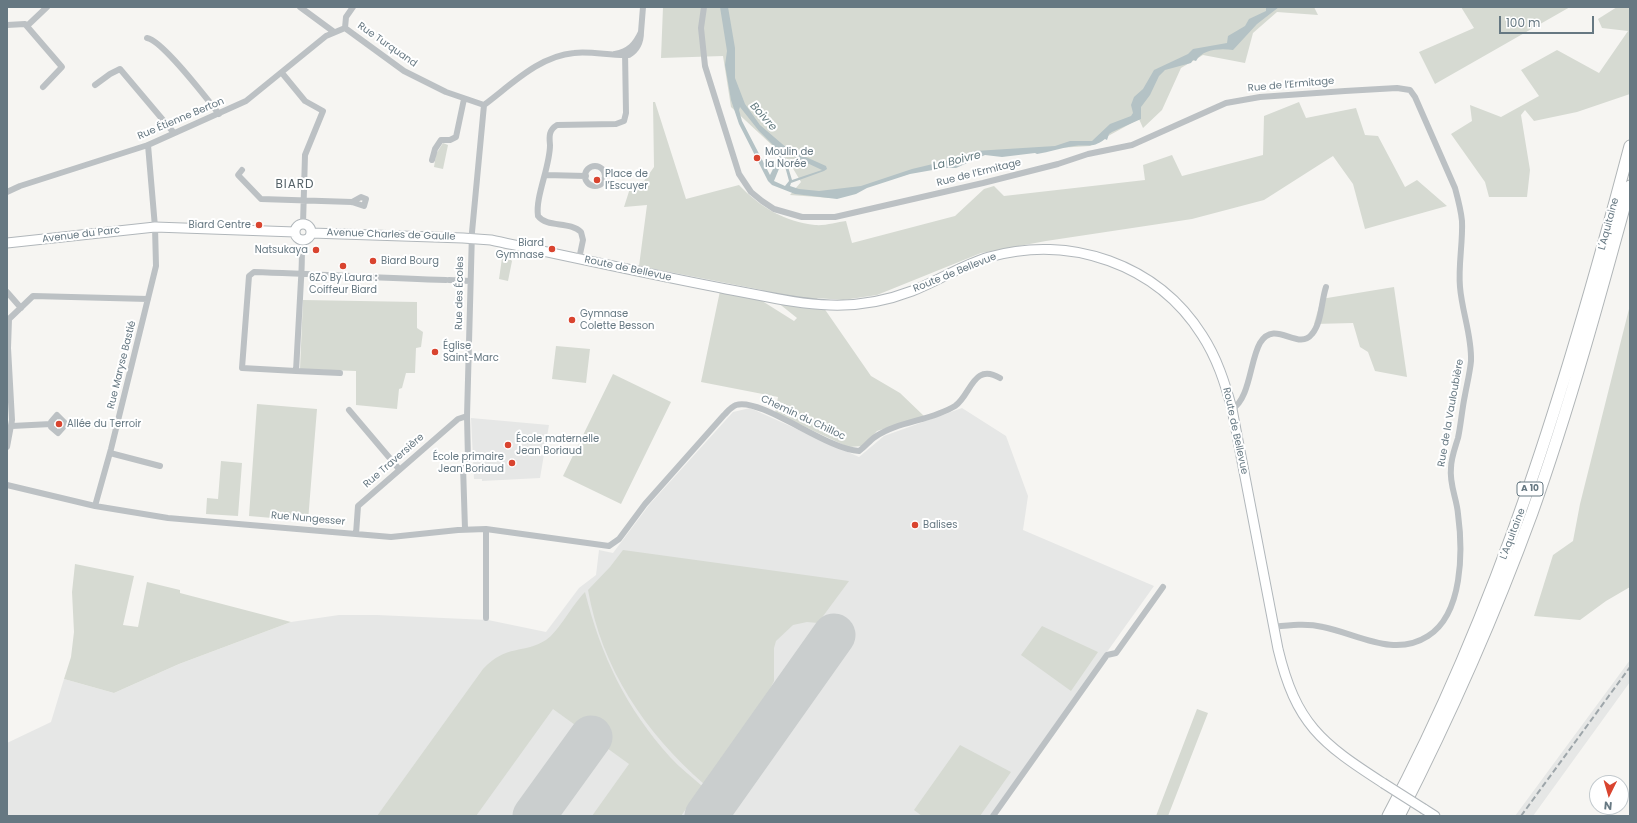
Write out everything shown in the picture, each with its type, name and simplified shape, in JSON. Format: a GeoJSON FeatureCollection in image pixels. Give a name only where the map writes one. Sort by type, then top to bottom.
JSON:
{"type":"FeatureCollection","features":[{"type":"Feature","properties":{"kind":"highway","name":"L'Aquitaine"},"geometry":{"type":"LineString","coordinates":[[1388,816],[1456,674],[1496,580],[1526,499],[1575,346],[1630,146]]}},
{"type":"Feature","properties":{"kind":"highway","name":"L'Aquitaine"},"geometry":{"type":"LineString","coordinates":[[1399,816],[1466,677],[1525,530],[1571,395],[1630,186]]}},
{"type":"Feature","properties":{"kind":"street"},"geometry":{"type":"LineString","coordinates":[[28,26],[48,7]]}},
{"type":"Feature","properties":{"kind":"street"},"geometry":{"type":"LineString","coordinates":[[300,7],[334,32]]}},
{"type":"Feature","properties":{"kind":"street"},"geometry":{"type":"LineString","coordinates":[[345,28],[346,17],[353,7]]}},
{"type":"Feature","properties":{"kind":"street"},"geometry":{"type":"LineString","coordinates":[[484,104],[522,76],[555,58],[573,53],[615,54],[633,52],[639,43],[643,7]]}},
{"type":"Feature","properties":{"kind":"street","name":"Rue de l’Ermitage"},"geometry":{"type":"LineString","coordinates":[[704,7],[701,28],[705,66],[739,174],[751,192],[762,201],[781,211],[802,216],[822,218],[842,215],[984,183],[1058,164],[1088,154],[1132,145],[1226,103],[1260,97],[1403,88]]}},
{"type":"Feature","properties":{"kind":"street"},"geometry":{"type":"LineString","coordinates":[[7,24],[25,24],[28,26],[62,67],[43,87]]}},
{"type":"Feature","properties":{"kind":"street","name":"Rue Étienne Berton"},"geometry":{"type":"LineString","coordinates":[[7,192],[20,186],[148,145],[246,101],[334,32],[345,28]]}},
{"type":"Feature","properties":{"kind":"street","name":"Rue Turquand"},"geometry":{"type":"LineString","coordinates":[[345,28],[404,71],[446,92],[464,99],[484,104]]}},
{"type":"Feature","properties":{"kind":"street"},"geometry":{"type":"LineString","coordinates":[[148,38],[156,41],[166,51],[219,114]]}},
{"type":"Feature","properties":{"kind":"street"},"geometry":{"type":"LineString","coordinates":[[580,259],[583,240],[580,232],[573,228],[543,220],[538,216],[550,152],[549,134],[552,128],[556,125],[616,124],[624,121],[626,118],[625,53]]}},
{"type":"Feature","properties":{"kind":"street"},"geometry":{"type":"LineString","coordinates":[[95,84],[110,74],[120,70],[174,133]]}},
{"type":"Feature","properties":{"kind":"street"},"geometry":{"type":"LineString","coordinates":[[282,73],[305,101],[324,111],[305,155],[303,224]]}},
{"type":"Feature","properties":{"kind":"street","name":"Rue de la Vauloubière"},"geometry":{"type":"LineString","coordinates":[[1273,627],[1300,624],[1317,626],[1383,644],[1399,646],[1409,645],[1429,636],[1439,628],[1452,601],[1461,552],[1458,512],[1450,468],[1463,414],[1471,362],[1471,346],[1463,313],[1458,267],[1462,230],[1461,212],[1455,188],[1415,97],[1410,90],[1403,88]]}},
{"type":"Feature","properties":{"kind":"street"},"geometry":{"type":"LineString","coordinates":[[432,160],[435,149],[441,140],[450,140],[456,137],[464,99]]}},
{"type":"Feature","properties":{"kind":"street","name":"Rue des Écoles"},"geometry":{"type":"LineString","coordinates":[[466,529],[463,466],[468,460],[467,416],[471,238],[484,104]]}},
{"type":"Feature","properties":{"kind":"street","name":"Rue Maryse Bastié"},"geometry":{"type":"LineString","coordinates":[[95,506],[110,453],[156,266],[156,227],[148,145]]}},
{"type":"Feature","properties":{"kind":"street"},"geometry":{"type":"LineString","coordinates":[[242,170],[238,175],[261,198],[352,202]]}},
{"type":"Feature","properties":{"kind":"street"},"geometry":{"type":"LineString","coordinates":[[545,175],[586,176]]}},
{"type":"Feature","properties":{"kind":"street"},"geometry":{"type":"LineString","coordinates":[[303,224],[310,227],[311,233],[307,239],[302,240],[298,238],[295,232],[296,227],[303,224]]}},
{"type":"Feature","properties":{"kind":"street"},"geometry":{"type":"LineString","coordinates":[[156,227],[295,232]]}},
{"type":"Feature","properties":{"kind":"street","name":"Avenue du Parc"},"geometry":{"type":"LineString","coordinates":[[7,243],[156,227]]}},
{"type":"Feature","properties":{"kind":"street","name":"Avenue Charles de Gaulle"},"geometry":{"type":"LineString","coordinates":[[311,233],[471,238]]}},
{"type":"Feature","properties":{"kind":"street","name":"Route de Bellevue"},"geometry":{"type":"LineString","coordinates":[[471,238],[491,240],[788,300],[832,305],[852,304],[890,298],[913,291],[988,258],[1017,250],[1071,250],[1097,256],[1122,265],[1146,278],[1164,292],[1192,321],[1212,352],[1225,383],[1232,409],[1273,627],[1286,679],[1295,701],[1306,720],[1319,737],[1338,754],[1435,816]]}},
{"type":"Feature","properties":{"kind":"street"},"geometry":{"type":"LineString","coordinates":[[296,371],[302,240]]}},
{"type":"Feature","properties":{"kind":"street"},"geometry":{"type":"LineString","coordinates":[[340,373],[242,368],[249,276],[254,272],[470,281]]}},
{"type":"Feature","properties":{"kind":"street"},"geometry":{"type":"LineString","coordinates":[[1232,409],[1240,403],[1257,349],[1264,338],[1272,333],[1284,334],[1300,340],[1309,337],[1313,333],[1317,322],[1326,287]]}},
{"type":"Feature","properties":{"kind":"street"},"geometry":{"type":"LineString","coordinates":[[7,292],[21,308]]}},
{"type":"Feature","properties":{"kind":"street"},"geometry":{"type":"LineString","coordinates":[[7,447],[12,426],[8,348],[9,319],[33,296],[148,298]]}},
{"type":"Feature","properties":{"kind":"street","name":"Chemin du Chilloc"},"geometry":{"type":"LineString","coordinates":[[608,546],[619,539],[645,504],[724,415],[736,405],[751,404],[830,442],[851,451],[859,451],[875,437],[957,405],[976,379],[982,375],[993,374],[1000,378]]}},
{"type":"Feature","properties":{"kind":"street"},"geometry":{"type":"LineString","coordinates":[[349,410],[399,469]]}},
{"type":"Feature","properties":{"kind":"street","name":"Rue Traversière"},"geometry":{"type":"LineString","coordinates":[[356,534],[358,506],[458,419],[467,416]]}},
{"type":"Feature","properties":{"kind":"street"},"geometry":{"type":"LineString","coordinates":[[12,426],[51,424]]}},
{"type":"Feature","properties":{"kind":"street"},"geometry":{"type":"LineString","coordinates":[[110,453],[160,466]]}},
{"type":"Feature","properties":{"kind":"street","name":"Rue Nungesser"},"geometry":{"type":"LineString","coordinates":[[7,485],[95,506],[168,518],[391,538],[466,529],[486,529],[608,546]]}},
{"type":"Feature","properties":{"kind":"street"},"geometry":{"type":"LineString","coordinates":[[486,529],[486,618]]}},
{"type":"Feature","properties":{"kind":"street"},"geometry":{"type":"LineString","coordinates":[[994,816],[1107,655],[1116,653],[1162,587]]}},
{"type":"Feature","properties":{"kind":"shaded area"},"geometry":{"type":"Polygon","coordinates":[[[663,7],[1314,7],[1318,15],[1277,12],[1253,33],[1245,63],[1203,55],[1181,68],[1162,110],[1143,128],[1139,119],[1090,146],[976,153],[831,198],[790,195],[801,182],[788,160],[731,107],[723,56],[661,58],[663,7]]]}},
{"type":"Feature","properties":{"kind":"shaded area"},"geometry":{"type":"Polygon","coordinates":[[[1461,7],[1570,7],[1435,84],[1419,52],[1474,28],[1461,7]]]}},
{"type":"Feature","properties":{"kind":"shaded area"},"geometry":{"type":"Polygon","coordinates":[[[1617,7],[1630,7],[1630,94],[1577,112],[1534,121],[1525,110],[1521,115],[1530,170],[1527,197],[1489,197],[1485,182],[1451,134],[1472,121],[1470,105],[1501,117],[1539,96],[1521,70],[1557,50],[1599,73],[1628,31],[1602,28],[1598,19],[1617,7]]]}},
{"type":"Feature","properties":{"kind":"shaded area"},"geometry":{"type":"Polygon","coordinates":[[[653,102],[655,102],[686,199],[739,185],[764,207],[793,221],[819,225],[846,221],[852,243],[955,216],[984,189],[994,186],[1004,196],[1145,180],[1143,165],[1172,155],[1182,176],[1263,155],[1264,116],[1299,102],[1306,118],[1356,108],[1365,135],[1378,136],[1405,187],[1417,180],[1447,206],[1365,229],[1353,184],[1333,156],[1264,200],[1192,219],[1046,241],[981,253],[877,295],[843,300],[817,298],[871,376],[900,393],[924,416],[877,431],[864,446],[848,447],[775,413],[778,397],[701,382],[720,291],[759,299],[794,321],[797,318],[762,290],[639,266],[647,205],[624,207],[632,182],[644,181],[654,167],[653,102]]]}},
{"type":"Feature","properties":{"kind":"shaded area"},"geometry":{"type":"Polygon","coordinates":[[[443,143],[448,145],[443,169],[434,167],[436,154],[443,143]]]}},
{"type":"Feature","properties":{"kind":"shaded area"},"geometry":{"type":"Polygon","coordinates":[[[502,258],[510,259],[512,261],[508,281],[499,279],[502,258]]]}},
{"type":"Feature","properties":{"kind":"shaded area"},"geometry":{"type":"Polygon","coordinates":[[[1394,287],[1407,377],[1375,371],[1368,352],[1360,347],[1353,323],[1314,324],[1321,299],[1394,287]]]}},
{"type":"Feature","properties":{"kind":"shaded area"},"geometry":{"type":"Polygon","coordinates":[[[303,300],[417,302],[417,328],[423,332],[421,347],[416,348],[415,373],[406,373],[402,388],[399,389],[397,409],[356,405],[356,371],[300,369],[303,300]]]}},
{"type":"Feature","properties":{"kind":"shaded area"},"geometry":{"type":"Polygon","coordinates":[[[1630,305],[1630,587],[1606,601],[1580,620],[1534,616],[1553,555],[1573,541],[1580,504],[1630,305]]]}},
{"type":"Feature","properties":{"kind":"shaded area"},"geometry":{"type":"Polygon","coordinates":[[[556,346],[590,349],[586,383],[552,379],[556,346]]]}},
{"type":"Feature","properties":{"kind":"shaded area"},"geometry":{"type":"Polygon","coordinates":[[[613,374],[671,402],[621,504],[563,476],[613,374]]]}},
{"type":"Feature","properties":{"kind":"shaded area"},"geometry":{"type":"Polygon","coordinates":[[[257,404],[317,409],[308,521],[249,516],[257,404]]]}},
{"type":"Feature","properties":{"kind":"shaded area"},"geometry":{"type":"Polygon","coordinates":[[[750,408],[859,457],[884,436],[962,408],[1006,436],[1028,496],[1023,530],[1154,586],[990,816],[7,816],[7,743],[51,722],[64,679],[114,693],[179,664],[291,622],[339,615],[377,615],[488,620],[546,632],[579,588],[596,575],[599,550],[613,553],[649,505],[733,412],[750,408]]]}},
{"type":"Feature","properties":{"kind":"shaded area"},"geometry":{"type":"Polygon","coordinates":[[[471,418],[549,425],[540,478],[482,481],[482,479],[474,479],[471,418]]]}},
{"type":"Feature","properties":{"kind":"shaded area"},"geometry":{"type":"Polygon","coordinates":[[[221,461],[242,463],[238,516],[206,514],[207,498],[218,499],[221,461]]]}},
{"type":"Feature","properties":{"kind":"shaded area"},"geometry":{"type":"Polygon","coordinates":[[[623,550],[849,581],[818,623],[807,622],[793,625],[776,641],[774,648],[774,681],[766,697],[704,784],[682,764],[645,720],[629,697],[615,672],[604,646],[595,619],[588,590],[610,567],[623,550]]]}},
{"type":"Feature","properties":{"kind":"shaded area"},"geometry":{"type":"Polygon","coordinates":[[[75,564],[134,576],[123,625],[138,627],[147,582],[180,590],[180,593],[291,622],[179,664],[114,693],[64,679],[71,657],[74,632],[72,592],[75,564]]]}},
{"type":"Feature","properties":{"kind":"shaded area"},"geometry":{"type":"Polygon","coordinates":[[[585,592],[591,615],[607,659],[640,720],[670,757],[702,786],[681,816],[592,816],[629,764],[553,709],[476,816],[377,816],[483,669],[499,656],[530,647],[546,640],[556,631],[585,592]]]}},
{"type":"Feature","properties":{"kind":"shaded area"},"geometry":{"type":"Polygon","coordinates":[[[1042,626],[1098,652],[1071,691],[1021,655],[1042,626]]]}},
{"type":"Feature","properties":{"kind":"shaded area"},"geometry":{"type":"Polygon","coordinates":[[[1630,660],[1630,682],[1533,816],[1515,816],[1630,660]]]}},
{"type":"Feature","properties":{"kind":"shaded area"},"geometry":{"type":"Polygon","coordinates":[[[1197,709],[1208,713],[1168,816],[1156,816],[1197,709]]]}},
{"type":"Feature","properties":{"kind":"shaded area"},"geometry":{"type":"Polygon","coordinates":[[[960,745],[1011,772],[980,816],[922,816],[914,810],[960,745]]]}},
{"type":"Feature","properties":{"kind":"water","name":"La Boivre"},"geometry":{"type":"Polygon","coordinates":[[[720,7],[728,7],[735,48],[735,78],[745,104],[760,125],[788,149],[826,166],[827,169],[824,171],[791,183],[790,186],[799,189],[819,191],[861,186],[912,169],[958,158],[975,151],[1055,146],[1070,141],[1092,141],[1110,124],[1131,116],[1133,113],[1131,105],[1134,97],[1143,89],[1154,70],[1188,54],[1193,49],[1227,43],[1228,36],[1245,26],[1249,19],[1266,11],[1266,8],[1279,7],[1257,24],[1233,50],[1212,50],[1203,54],[1196,61],[1193,60],[1191,63],[1165,70],[1159,76],[1150,95],[1141,107],[1141,119],[1112,132],[1109,134],[1107,140],[1105,139],[1093,145],[1074,146],[1037,154],[1002,157],[985,155],[956,168],[944,168],[910,174],[867,188],[856,194],[837,199],[795,194],[772,185],[768,181],[739,124],[731,100],[725,65],[727,51],[720,7]],[[740,107],[739,110],[742,121],[770,175],[780,155],[779,151],[759,131],[740,107]],[[786,155],[785,157],[792,180],[822,170],[790,155],[786,155]],[[783,159],[774,181],[785,186],[789,181],[783,159]]]}},
{"type":"Feature","properties":{"kind":"runway"},"geometry":{"type":"LineString","coordinates":[[706,816],[834,635]]}},
{"type":"Feature","properties":{"kind":"runway"},"geometry":{"type":"LineString","coordinates":[[534,816],[591,737]]}},
{"type":"Feature","properties":{"kind":"railway"},"geometry":{"type":"LineString","coordinates":[[1521,816],[1630,667]]}},
{"type":"Feature","properties":{"kind":"place","name":"Moulin de la Norée"},"geometry":{"type":"Point","coordinates":[757,158]}},
{"type":"Feature","properties":{"kind":"place","name":"Place de l’Escuyer"},"geometry":{"type":"Point","coordinates":[597,180]}},
{"type":"Feature","properties":{"kind":"place","name":"Biard Centre"},"geometry":{"type":"Point","coordinates":[259,225]}},
{"type":"Feature","properties":{"kind":"place","name":"Biard Gymnase"},"geometry":{"type":"Point","coordinates":[552,249]}},
{"type":"Feature","properties":{"kind":"place","name":"Natsukaya"},"geometry":{"type":"Point","coordinates":[316,250]}},
{"type":"Feature","properties":{"kind":"place","name":"Biard Bourg"},"geometry":{"type":"Point","coordinates":[373,261]}},
{"type":"Feature","properties":{"kind":"place","name":"6Zo By Laura : Coiffeur Biard"},"geometry":{"type":"Point","coordinates":[343,266]}},
{"type":"Feature","properties":{"kind":"place","name":"Gymnase Colette Besson"},"geometry":{"type":"Point","coordinates":[572,320]}},
{"type":"Feature","properties":{"kind":"place","name":"Église Saint-Marc"},"geometry":{"type":"Point","coordinates":[435,352]}},
{"type":"Feature","properties":{"kind":"place","name":"Allée du Terroir"},"geometry":{"type":"Point","coordinates":[59,424]}},
{"type":"Feature","properties":{"kind":"place","name":"École maternelle Jean Boriaud"},"geometry":{"type":"Point","coordinates":[508,445]}},
{"type":"Feature","properties":{"kind":"place","name":"École primaire Jean Boriaud"},"geometry":{"type":"Point","coordinates":[512,463]}},
{"type":"Feature","properties":{"kind":"place","name":"Balises"},"geometry":{"type":"Point","coordinates":[915,525]}},
{"type":"Feature","properties":{"kind":"district","name":"BIARD"},"geometry":{"type":"Point","coordinates":[295,185]}},
{"type":"Feature","properties":{"kind":"water label","name":"Boivre"},"geometry":{"type":"Point","coordinates":[763,117]}}]}
